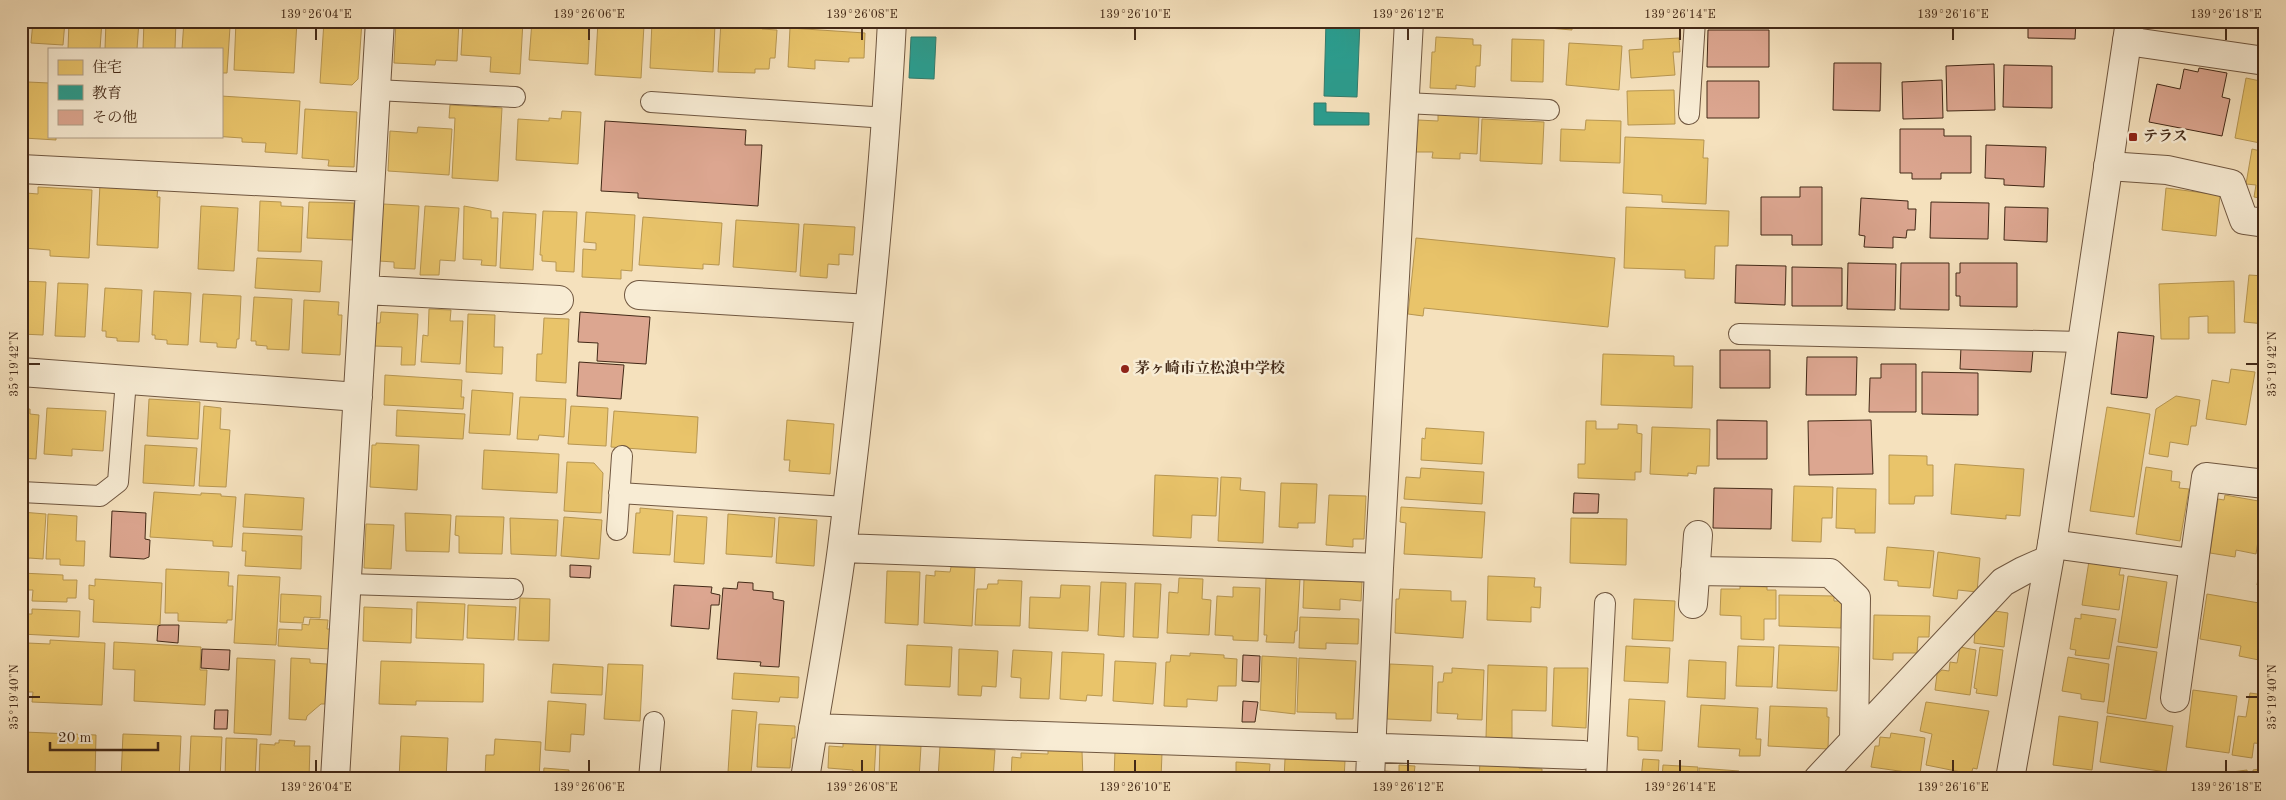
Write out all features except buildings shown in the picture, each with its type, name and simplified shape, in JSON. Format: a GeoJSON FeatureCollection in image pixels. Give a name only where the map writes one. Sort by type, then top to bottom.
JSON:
{"type":"FeatureCollection","features":[{"type":"Feature","properties":{"kind":"street"},"geometry":{"type":"LineString","coordinates":[[335,779],[380,21]]}},
{"type":"Feature","properties":{"kind":"street"},"geometry":{"type":"LineString","coordinates":[[805,779],[842,548],[869,309],[887,118],[892,21]]}},
{"type":"Feature","properties":{"kind":"street"},"geometry":{"type":"LineString","coordinates":[[1370,779],[1379,568],[1409,21]]}},
{"type":"Feature","properties":{"kind":"street"},"geometry":{"type":"LineString","coordinates":[[2010,779],[2050,552],[2128,31],[2265,61]]}},
{"type":"Feature","properties":{"kind":"street"},"geometry":{"type":"LineString","coordinates":[[2108,166],[2167,170],[2231,184],[2244,220],[2265,224]]}},
{"type":"Feature","properties":{"kind":"street"},"geometry":{"type":"LineString","coordinates":[[21,169],[370,187]]}},
{"type":"Feature","properties":{"kind":"street"},"geometry":{"type":"LineString","coordinates":[[364,290],[559,300]]}},
{"type":"Feature","properties":{"kind":"street"},"geometry":{"type":"LineString","coordinates":[[639,295],[869,309]]}},
{"type":"Feature","properties":{"kind":"street"},"geometry":{"type":"LineString","coordinates":[[21,372],[358,397]]}},
{"type":"Feature","properties":{"kind":"street"},"geometry":{"type":"LineString","coordinates":[[2175,698],[2192,564],[2206,477],[2265,484]]}},
{"type":"Feature","properties":{"kind":"street"},"geometry":{"type":"LineString","coordinates":[[1693,604],[1698,535]]}},
{"type":"Feature","properties":{"kind":"street"},"geometry":{"type":"LineString","coordinates":[[842,548],[1379,568]]}},
{"type":"Feature","properties":{"kind":"street"},"geometry":{"type":"LineString","coordinates":[[1818,779],[2003,582],[2050,552],[2192,564]]}},
{"type":"Feature","properties":{"kind":"street"},"geometry":{"type":"LineString","coordinates":[[1695,571],[1830,573],[1856,598],[1854,740]]}},
{"type":"Feature","properties":{"kind":"street"},"geometry":{"type":"LineString","coordinates":[[813,728],[1583,755]]}},
{"type":"Feature","properties":{"kind":"lane"},"geometry":{"type":"LineString","coordinates":[[1689,114],[1695,21]]}},
{"type":"Feature","properties":{"kind":"lane"},"geometry":{"type":"LineString","coordinates":[[376,90],[515,97]]}},
{"type":"Feature","properties":{"kind":"lane"},"geometry":{"type":"LineString","coordinates":[[651,102],[887,118]]}},
{"type":"Feature","properties":{"kind":"lane"},"geometry":{"type":"LineString","coordinates":[[1405,103],[1549,110]]}},
{"type":"Feature","properties":{"kind":"lane"},"geometry":{"type":"LineString","coordinates":[[1739,334],[2082,342]]}},
{"type":"Feature","properties":{"kind":"lane"},"geometry":{"type":"LineString","coordinates":[[21,492],[100,496],[118,482],[126,380]]}},
{"type":"Feature","properties":{"kind":"lane"},"geometry":{"type":"LineString","coordinates":[[617,530],[622,456]]}},
{"type":"Feature","properties":{"kind":"lane"},"geometry":{"type":"LineString","coordinates":[[619,493],[846,506]]}},
{"type":"Feature","properties":{"kind":"lane"},"geometry":{"type":"LineString","coordinates":[[347,584],[513,589]]}},
{"type":"Feature","properties":{"kind":"lane"},"geometry":{"type":"LineString","coordinates":[[1596,779],[1605,603]]}},
{"type":"Feature","properties":{"kind":"lane"},"geometry":{"type":"LineString","coordinates":[[650,779],[654,722]]}},
{"type":"Feature","properties":{"kind":"place","name":"テラス"},"geometry":{"type":"Point","coordinates":[2133,137]}},
{"type":"Feature","properties":{"kind":"place","name":"茅ヶ崎市立松浪中学校"},"geometry":{"type":"Point","coordinates":[1125,369]}}]}
